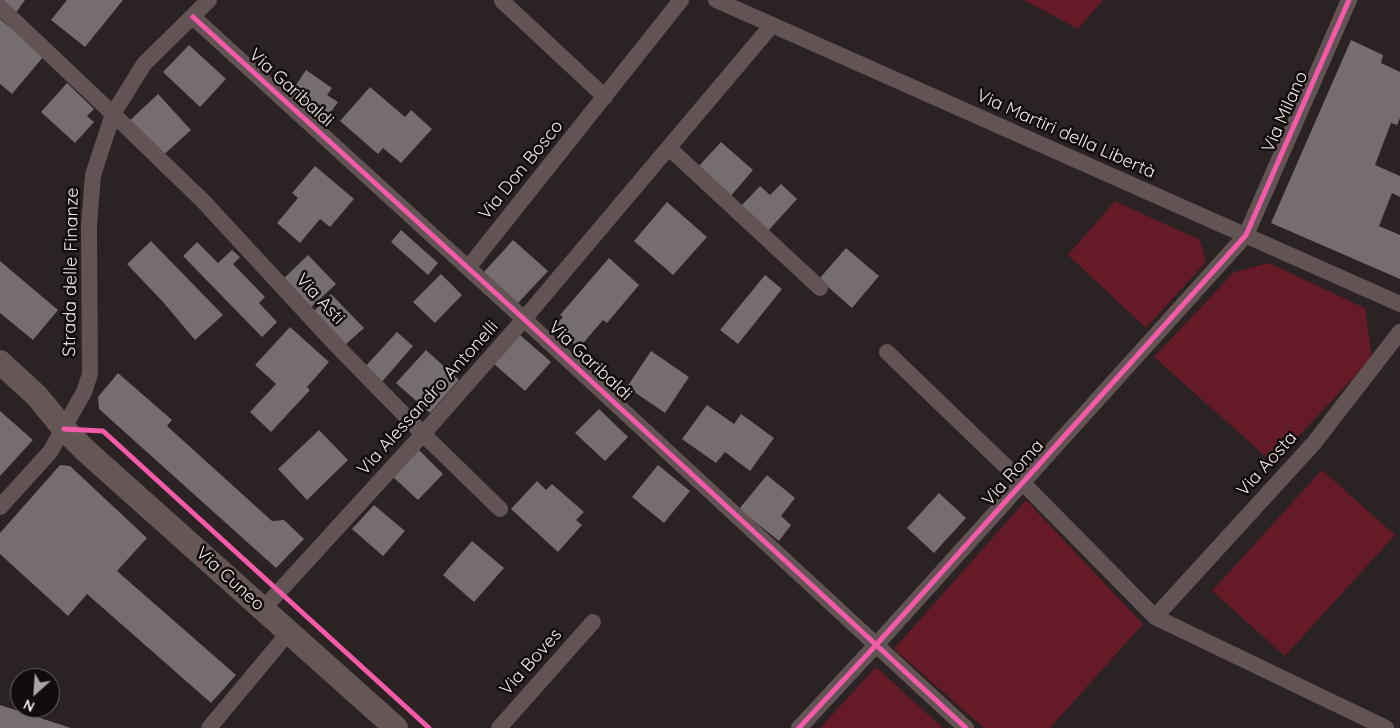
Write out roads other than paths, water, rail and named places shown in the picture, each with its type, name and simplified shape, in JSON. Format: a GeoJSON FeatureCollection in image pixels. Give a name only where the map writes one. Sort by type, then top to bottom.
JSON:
{"type":"FeatureCollection","features":[{"type":"Feature","properties":{"kind":"main road","name":"Via Cuneo"},"geometry":{"type":"LineString","coordinates":[[0,362],[37,396],[64,429],[396,728]]}},
{"type":"Feature","properties":{"kind":"street","name":"Strada delle Finanze"},"geometry":{"type":"LineString","coordinates":[[0,507],[50,452],[84,392],[90,374],[89,225],[93,175],[113,114],[144,64],[209,0]]}},
{"type":"Feature","properties":{"kind":"street","name":"Via Don Bosco"},"geometry":{"type":"LineString","coordinates":[[468,268],[681,0]]}},
{"type":"Feature","properties":{"kind":"street","name":"Via Martiri della Libertà"},"geometry":{"type":"LineString","coordinates":[[716,0],[1400,304]]}},
{"type":"Feature","properties":{"kind":"street","name":"Via Milano"},"geometry":{"type":"LineString","coordinates":[[1246,235],[1350,0]]}},
{"type":"Feature","properties":{"kind":"street"},"geometry":{"type":"LineString","coordinates":[[502,1],[605,97]]}},
{"type":"Feature","properties":{"kind":"street","name":"Via Asti"},"geometry":{"type":"LineString","coordinates":[[0,6],[203,201],[337,346],[500,509]]}},
{"type":"Feature","properties":{"kind":"street","name":"Via Garibaldi"},"geometry":{"type":"LineString","coordinates":[[193,17],[524,319],[966,728]]}},
{"type":"Feature","properties":{"kind":"street","name":"Via Alessandro Antonelli"},"geometry":{"type":"LineString","coordinates":[[263,609],[423,434],[524,319],[772,25]]}},
{"type":"Feature","properties":{"kind":"street"},"geometry":{"type":"LineString","coordinates":[[669,148],[820,288]]}},
{"type":"Feature","properties":{"kind":"street","name":"Via Roma"},"geometry":{"type":"LineString","coordinates":[[799,728],[1246,235]]}},
{"type":"Feature","properties":{"kind":"street","name":"Via Aosta"},"geometry":{"type":"LineString","coordinates":[[1155,617],[1314,443],[1400,332]]}},
{"type":"Feature","properties":{"kind":"street"},"geometry":{"type":"LineString","coordinates":[[887,352],[1023,482],[1155,617],[1386,728]]}},
{"type":"Feature","properties":{"kind":"street","name":"Via Boves"},"geometry":{"type":"LineString","coordinates":[[499,728],[593,622]]}},
{"type":"Feature","properties":{"kind":"street"},"geometry":{"type":"LineString","coordinates":[[209,728],[289,632]]}}]}
